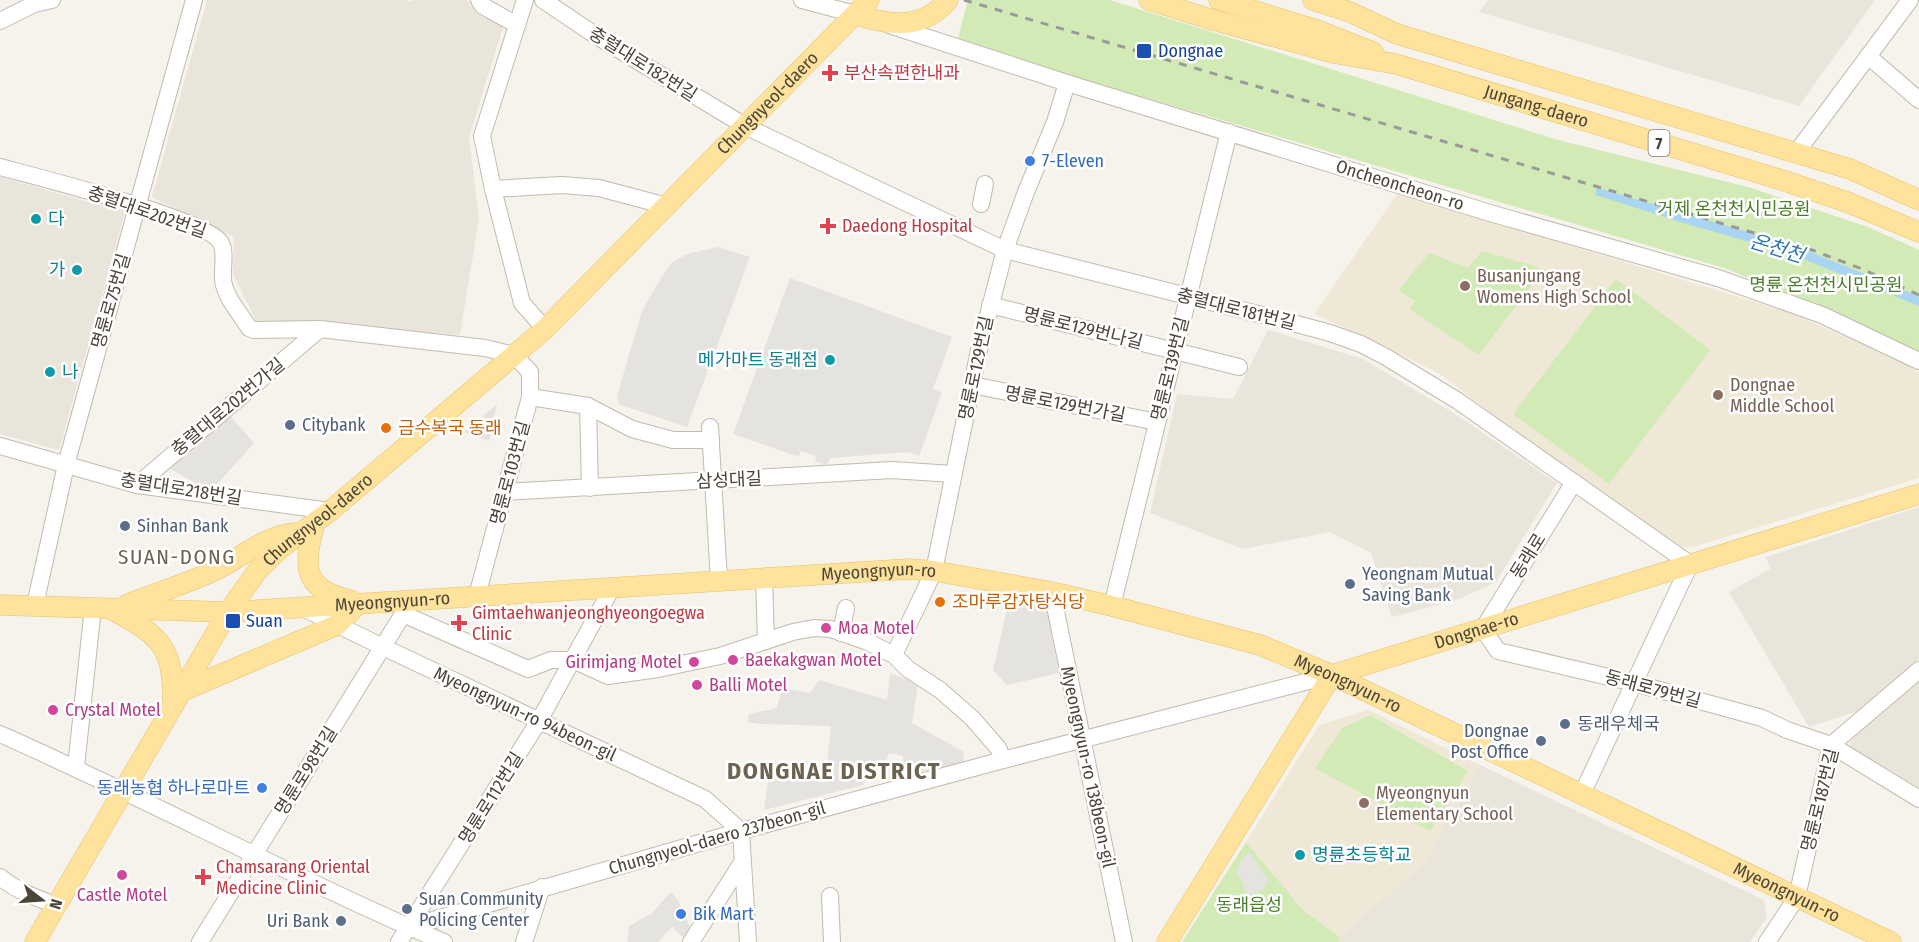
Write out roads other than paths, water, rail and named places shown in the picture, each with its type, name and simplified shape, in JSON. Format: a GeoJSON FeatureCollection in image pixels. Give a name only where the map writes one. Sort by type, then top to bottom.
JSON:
{"type":"FeatureCollection","features":[{"type":"Feature","properties":{"kind":"main road"},"geometry":{"type":"LineString","coordinates":[[866,9],[908,22],[927,18],[948,0]]}},
{"type":"Feature","properties":{"kind":"main road","name":"Jungang-daero"},"geometry":{"type":"LineString","coordinates":[[1149,0],[1334,53],[1396,64],[1847,201],[1919,232]]}},
{"type":"Feature","properties":{"kind":"main road"},"geometry":{"type":"LineString","coordinates":[[1219,0],[1317,16]]}},
{"type":"Feature","properties":{"kind":"main road"},"geometry":{"type":"LineString","coordinates":[[1258,0],[1317,16],[1360,46],[1396,64]]}},
{"type":"Feature","properties":{"kind":"main road","name":"Chungnyeol-daero"},"geometry":{"type":"LineString","coordinates":[[35,942],[228,612],[258,570],[282,547],[545,329],[745,126],[866,9]]}},
{"type":"Feature","properties":{"kind":"main road","name":"Jungang-daero"},"geometry":{"type":"LineString","coordinates":[[1317,16],[1397,34],[1796,153],[1850,170],[1919,200]]}},
{"type":"Feature","properties":{"kind":"main road","name":"Dongnae-ro"},"geometry":{"type":"LineString","coordinates":[[1332,675],[1919,494]]}},
{"type":"Feature","properties":{"kind":"main road"},"geometry":{"type":"LineString","coordinates":[[316,521],[307,555],[314,581],[318,587],[330,594],[363,604]]}},
{"type":"Feature","properties":{"kind":"main road"},"geometry":{"type":"LineString","coordinates":[[106,608],[217,570],[248,550],[316,521]]}},
{"type":"Feature","properties":{"kind":"main road","name":"Myeongnyun-ro"},"geometry":{"type":"LineString","coordinates":[[0,605],[228,612],[363,604],[407,607],[477,596],[909,569],[934,571],[1052,592],[1253,643],[1332,675],[1892,942]]}},
{"type":"Feature","properties":{"kind":"main road"},"geometry":{"type":"LineString","coordinates":[[106,608],[145,628],[159,641],[173,674],[178,698],[337,625],[363,604]]}},
{"type":"Feature","properties":{"kind":"main road"},"geometry":{"type":"LineString","coordinates":[[1167,942],[1332,675]]}},
{"type":"Feature","properties":{"kind":"street"},"geometry":{"type":"LineString","coordinates":[[0,21],[34,4],[52,0]]}},
{"type":"Feature","properties":{"kind":"street","name":"명륜로75번길"},"geometry":{"type":"LineString","coordinates":[[35,605],[66,465],[194,0]]}},
{"type":"Feature","properties":{"kind":"street"},"geometry":{"type":"LineString","coordinates":[[479,0],[483,6],[517,25]]}},
{"type":"Feature","properties":{"kind":"street"},"geometry":{"type":"LineString","coordinates":[[525,0],[482,136],[522,303],[545,329]]}},
{"type":"Feature","properties":{"kind":"street","name":"충렬대로182번길"},"geometry":{"type":"LineString","coordinates":[[543,0],[598,37],[745,126]]}},
{"type":"Feature","properties":{"kind":"street","name":"Oncheoncheon-ro"},"geometry":{"type":"LineString","coordinates":[[802,0],[866,9],[1067,83],[1490,213],[1718,278],[1822,315],[1919,362]]}},
{"type":"Feature","properties":{"kind":"street"},"geometry":{"type":"LineString","coordinates":[[1796,153],[1910,0]]}},
{"type":"Feature","properties":{"kind":"street"},"geometry":{"type":"LineString","coordinates":[[1868,56],[1919,100]]}},
{"type":"Feature","properties":{"kind":"street","name":"명륜로129번길"},"geometry":{"type":"LineString","coordinates":[[894,655],[934,571],[990,305],[1005,250],[1055,123],[1067,83]]}},
{"type":"Feature","properties":{"kind":"street","name":"충렬대로181번길"},"geometry":{"type":"LineString","coordinates":[[745,126],[1005,250],[1330,333],[1361,344],[1458,401],[1690,564]]}},
{"type":"Feature","properties":{"kind":"street","name":"명륜로139번길"},"geometry":{"type":"LineString","coordinates":[[1112,606],[1229,132]]}},
{"type":"Feature","properties":{"kind":"street","name":"충렬대로202번길"},"geometry":{"type":"LineString","coordinates":[[0,167],[138,205],[204,229],[220,240],[223,250],[223,281],[227,293],[249,328],[254,330],[320,329],[485,348],[514,355]]}},
{"type":"Feature","properties":{"kind":"street"},"geometry":{"type":"LineString","coordinates":[[981,204],[985,184]]}},
{"type":"Feature","properties":{"kind":"street"},"geometry":{"type":"LineString","coordinates":[[493,189],[562,185],[599,188],[667,206]]}},
{"type":"Feature","properties":{"kind":"street","name":"명륜로129번나길"},"geometry":{"type":"LineString","coordinates":[[990,305],[1239,367]]}},
{"type":"Feature","properties":{"kind":"street","name":"충렬대로202번가길"},"geometry":{"type":"LineString","coordinates":[[137,485],[320,329]]}},
{"type":"Feature","properties":{"kind":"street","name":"명륜로103번길"},"geometry":{"type":"LineString","coordinates":[[477,596],[530,397],[530,372],[514,355]]}},
{"type":"Feature","properties":{"kind":"street","name":"명륜로129번가길"},"geometry":{"type":"LineString","coordinates":[[972,385],[1157,422]]}},
{"type":"Feature","properties":{"kind":"street"},"geometry":{"type":"LineString","coordinates":[[530,397],[588,406],[632,429],[674,440],[710,433],[719,581]]}},
{"type":"Feature","properties":{"kind":"street"},"geometry":{"type":"LineString","coordinates":[[588,406],[590,488]]}},
{"type":"Feature","properties":{"kind":"street","name":"충렬대로218번길"},"geometry":{"type":"LineString","coordinates":[[0,446],[137,485],[316,521]]}},
{"type":"Feature","properties":{"kind":"street","name":"삼성대길"},"geometry":{"type":"LineString","coordinates":[[505,492],[892,470],[953,474]]}},
{"type":"Feature","properties":{"kind":"street","name":"동래로"},"geometry":{"type":"LineString","coordinates":[[1483,629],[1574,482]]}},
{"type":"Feature","properties":{"kind":"street"},"geometry":{"type":"LineString","coordinates":[[1582,794],[1690,564]]}},
{"type":"Feature","properties":{"kind":"street"},"geometry":{"type":"LineString","coordinates":[[764,578],[766,641]]}},
{"type":"Feature","properties":{"kind":"street","name":"명륜로112번길"},"geometry":{"type":"LineString","coordinates":[[399,942],[540,721],[612,588]]}},
{"type":"Feature","properties":{"kind":"street","name":"Myeongnyun-ro 138beon-gil"},"geometry":{"type":"LineString","coordinates":[[1052,592],[1124,942]]}},
{"type":"Feature","properties":{"kind":"street"},"geometry":{"type":"LineString","coordinates":[[407,607],[528,669],[551,660],[573,660],[609,676],[720,656],[793,632],[814,628],[831,629],[868,642],[894,655],[908,669],[940,690],[972,718],[998,748],[1003,760]]}},
{"type":"Feature","properties":{"kind":"street","name":"명륜로98번길"},"geometry":{"type":"LineString","coordinates":[[200,942],[407,607]]}},
{"type":"Feature","properties":{"kind":"street"},"geometry":{"type":"LineString","coordinates":[[76,767],[106,608]]}},
{"type":"Feature","properties":{"kind":"street","name":"Myeongnyun-ro 94beon-gil"},"geometry":{"type":"LineString","coordinates":[[303,608],[705,799],[741,831]]}},
{"type":"Feature","properties":{"kind":"street"},"geometry":{"type":"LineString","coordinates":[[841,633],[846,608]]}},
{"type":"Feature","properties":{"kind":"street","name":"동래로79번길"},"geometry":{"type":"LineString","coordinates":[[1483,629],[1498,651],[1634,683],[1762,718],[1787,730],[1831,745],[1919,799]]}},
{"type":"Feature","properties":{"kind":"street","name":"명륜로187번길"},"geometry":{"type":"LineString","coordinates":[[1797,897],[1831,745],[1919,670]]}},
{"type":"Feature","properties":{"kind":"street","name":"Chungnyeol-daero 237beon-gil"},"geometry":{"type":"LineString","coordinates":[[409,927],[741,831],[1332,675]]}},
{"type":"Feature","properties":{"kind":"street"},"geometry":{"type":"LineString","coordinates":[[0,734],[76,767],[344,898],[444,942]]}},
{"type":"Feature","properties":{"kind":"street"},"geometry":{"type":"LineString","coordinates":[[741,831],[748,942]]}},
{"type":"Feature","properties":{"kind":"street"},"geometry":{"type":"LineString","coordinates":[[691,942],[743,861]]}},
{"type":"Feature","properties":{"kind":"street"},"geometry":{"type":"LineString","coordinates":[[0,877],[9,885],[56,905]]}},
{"type":"Feature","properties":{"kind":"street"},"geometry":{"type":"LineString","coordinates":[[524,942],[542,887]]}},
{"type":"Feature","properties":{"kind":"street"},"geometry":{"type":"LineString","coordinates":[[830,896],[832,942]]}},
{"type":"Feature","properties":{"kind":"street"},"geometry":{"type":"LineString","coordinates":[[1767,942],[1797,897]]}},
{"type":"Feature","properties":{"kind":"water","name":"온천천"},"geometry":{"type":"Polygon","coordinates":[[[1598,188],[1792,245],[1919,297],[1919,306],[1791,254],[1596,195],[1598,188]]]}},
{"type":"Feature","properties":{"kind":"railway"},"geometry":{"type":"LineString","coordinates":[[964,0],[1812,250],[1862,269],[1919,295]]}},
{"type":"Feature","properties":{"kind":"place","name":"Dongnae"},"geometry":{"type":"Point","coordinates":[1144,51]}},
{"type":"Feature","properties":{"kind":"place","name":"부산속편한내과"},"geometry":{"type":"Point","coordinates":[830,73]}},
{"type":"Feature","properties":{"kind":"place","name":"7-Eleven"},"geometry":{"type":"Point","coordinates":[1030,161]}},
{"type":"Feature","properties":{"kind":"place","name":"다"},"geometry":{"type":"Point","coordinates":[36,219]}},
{"type":"Feature","properties":{"kind":"place","name":"Daedong Hospital"},"geometry":{"type":"Point","coordinates":[828,226]}},
{"type":"Feature","properties":{"kind":"place","name":"가"},"geometry":{"type":"Point","coordinates":[77,270]}},
{"type":"Feature","properties":{"kind":"place","name":"Busanjungang Womens High School"},"geometry":{"type":"Point","coordinates":[1465,286]}},
{"type":"Feature","properties":{"kind":"place","name":"메가마트 동래점"},"geometry":{"type":"Point","coordinates":[830,360]}},
{"type":"Feature","properties":{"kind":"place","name":"나"},"geometry":{"type":"Point","coordinates":[50,372]}},
{"type":"Feature","properties":{"kind":"place","name":"Dongnae Middle School"},"geometry":{"type":"Point","coordinates":[1718,395]}},
{"type":"Feature","properties":{"kind":"place","name":"Citybank"},"geometry":{"type":"Point","coordinates":[290,425]}},
{"type":"Feature","properties":{"kind":"place","name":"금수복국 동래"},"geometry":{"type":"Point","coordinates":[386,428]}},
{"type":"Feature","properties":{"kind":"place","name":"Sinhan Bank"},"geometry":{"type":"Point","coordinates":[125,526]}},
{"type":"Feature","properties":{"kind":"place","name":"Yeongnam Mutual Saving Bank"},"geometry":{"type":"Point","coordinates":[1350,584]}},
{"type":"Feature","properties":{"kind":"place","name":"조마루감자탕식당"},"geometry":{"type":"Point","coordinates":[940,602]}},
{"type":"Feature","properties":{"kind":"place","name":"Suan"},"geometry":{"type":"Point","coordinates":[233,621]}},
{"type":"Feature","properties":{"kind":"place","name":"Gimtaehwanjeonghyeongoegwa Clinic"},"geometry":{"type":"Point","coordinates":[459,623]}},
{"type":"Feature","properties":{"kind":"place","name":"Moa Motel"},"geometry":{"type":"Point","coordinates":[826,628]}},
{"type":"Feature","properties":{"kind":"place","name":"Baekakgwan Motel"},"geometry":{"type":"Point","coordinates":[733,660]}},
{"type":"Feature","properties":{"kind":"place","name":"Girimjang Motel"},"geometry":{"type":"Point","coordinates":[694,662]}},
{"type":"Feature","properties":{"kind":"place","name":"Balli Motel"},"geometry":{"type":"Point","coordinates":[697,685]}},
{"type":"Feature","properties":{"kind":"place","name":"Crystal Motel"},"geometry":{"type":"Point","coordinates":[53,710]}},
{"type":"Feature","properties":{"kind":"place","name":"동래우체국"},"geometry":{"type":"Point","coordinates":[1565,724]}},
{"type":"Feature","properties":{"kind":"place","name":"Dongnae Post Office"},"geometry":{"type":"Point","coordinates":[1541,741]}},
{"type":"Feature","properties":{"kind":"place","name":"동래농협 하나로마트"},"geometry":{"type":"Point","coordinates":[262,788]}},
{"type":"Feature","properties":{"kind":"place","name":"Myeongnyun Elementary School"},"geometry":{"type":"Point","coordinates":[1364,803]}},
{"type":"Feature","properties":{"kind":"place","name":"명륜초등학교"},"geometry":{"type":"Point","coordinates":[1300,855]}},
{"type":"Feature","properties":{"kind":"place","name":"Castle Motel"},"geometry":{"type":"Point","coordinates":[122,875]}},
{"type":"Feature","properties":{"kind":"place","name":"Chamsarang Oriental Medicine Clinic"},"geometry":{"type":"Point","coordinates":[203,877]}},
{"type":"Feature","properties":{"kind":"place","name":"Suan Community Policing Center"},"geometry":{"type":"Point","coordinates":[407,909]}},
{"type":"Feature","properties":{"kind":"place","name":"Bik Mart"},"geometry":{"type":"Point","coordinates":[681,914]}},
{"type":"Feature","properties":{"kind":"place","name":"Uri Bank"},"geometry":{"type":"Point","coordinates":[341,921]}},
{"type":"Feature","properties":{"kind":"district","name":"SUAN-DONG"},"geometry":{"type":"Point","coordinates":[177,557]}},
{"type":"Feature","properties":{"kind":"district","name":"DONGNAE DISTRICT"},"geometry":{"type":"Point","coordinates":[834,771]}},
{"type":"Feature","properties":{"kind":"park label","name":"거제 온천천시민공원"},"geometry":{"type":"Point","coordinates":[1734,209]}},
{"type":"Feature","properties":{"kind":"park label","name":"명륜 온천천시민공원"},"geometry":{"type":"Point","coordinates":[1826,285]}},
{"type":"Feature","properties":{"kind":"park label","name":"동래읍성"},"geometry":{"type":"Point","coordinates":[1249,905]}}]}
